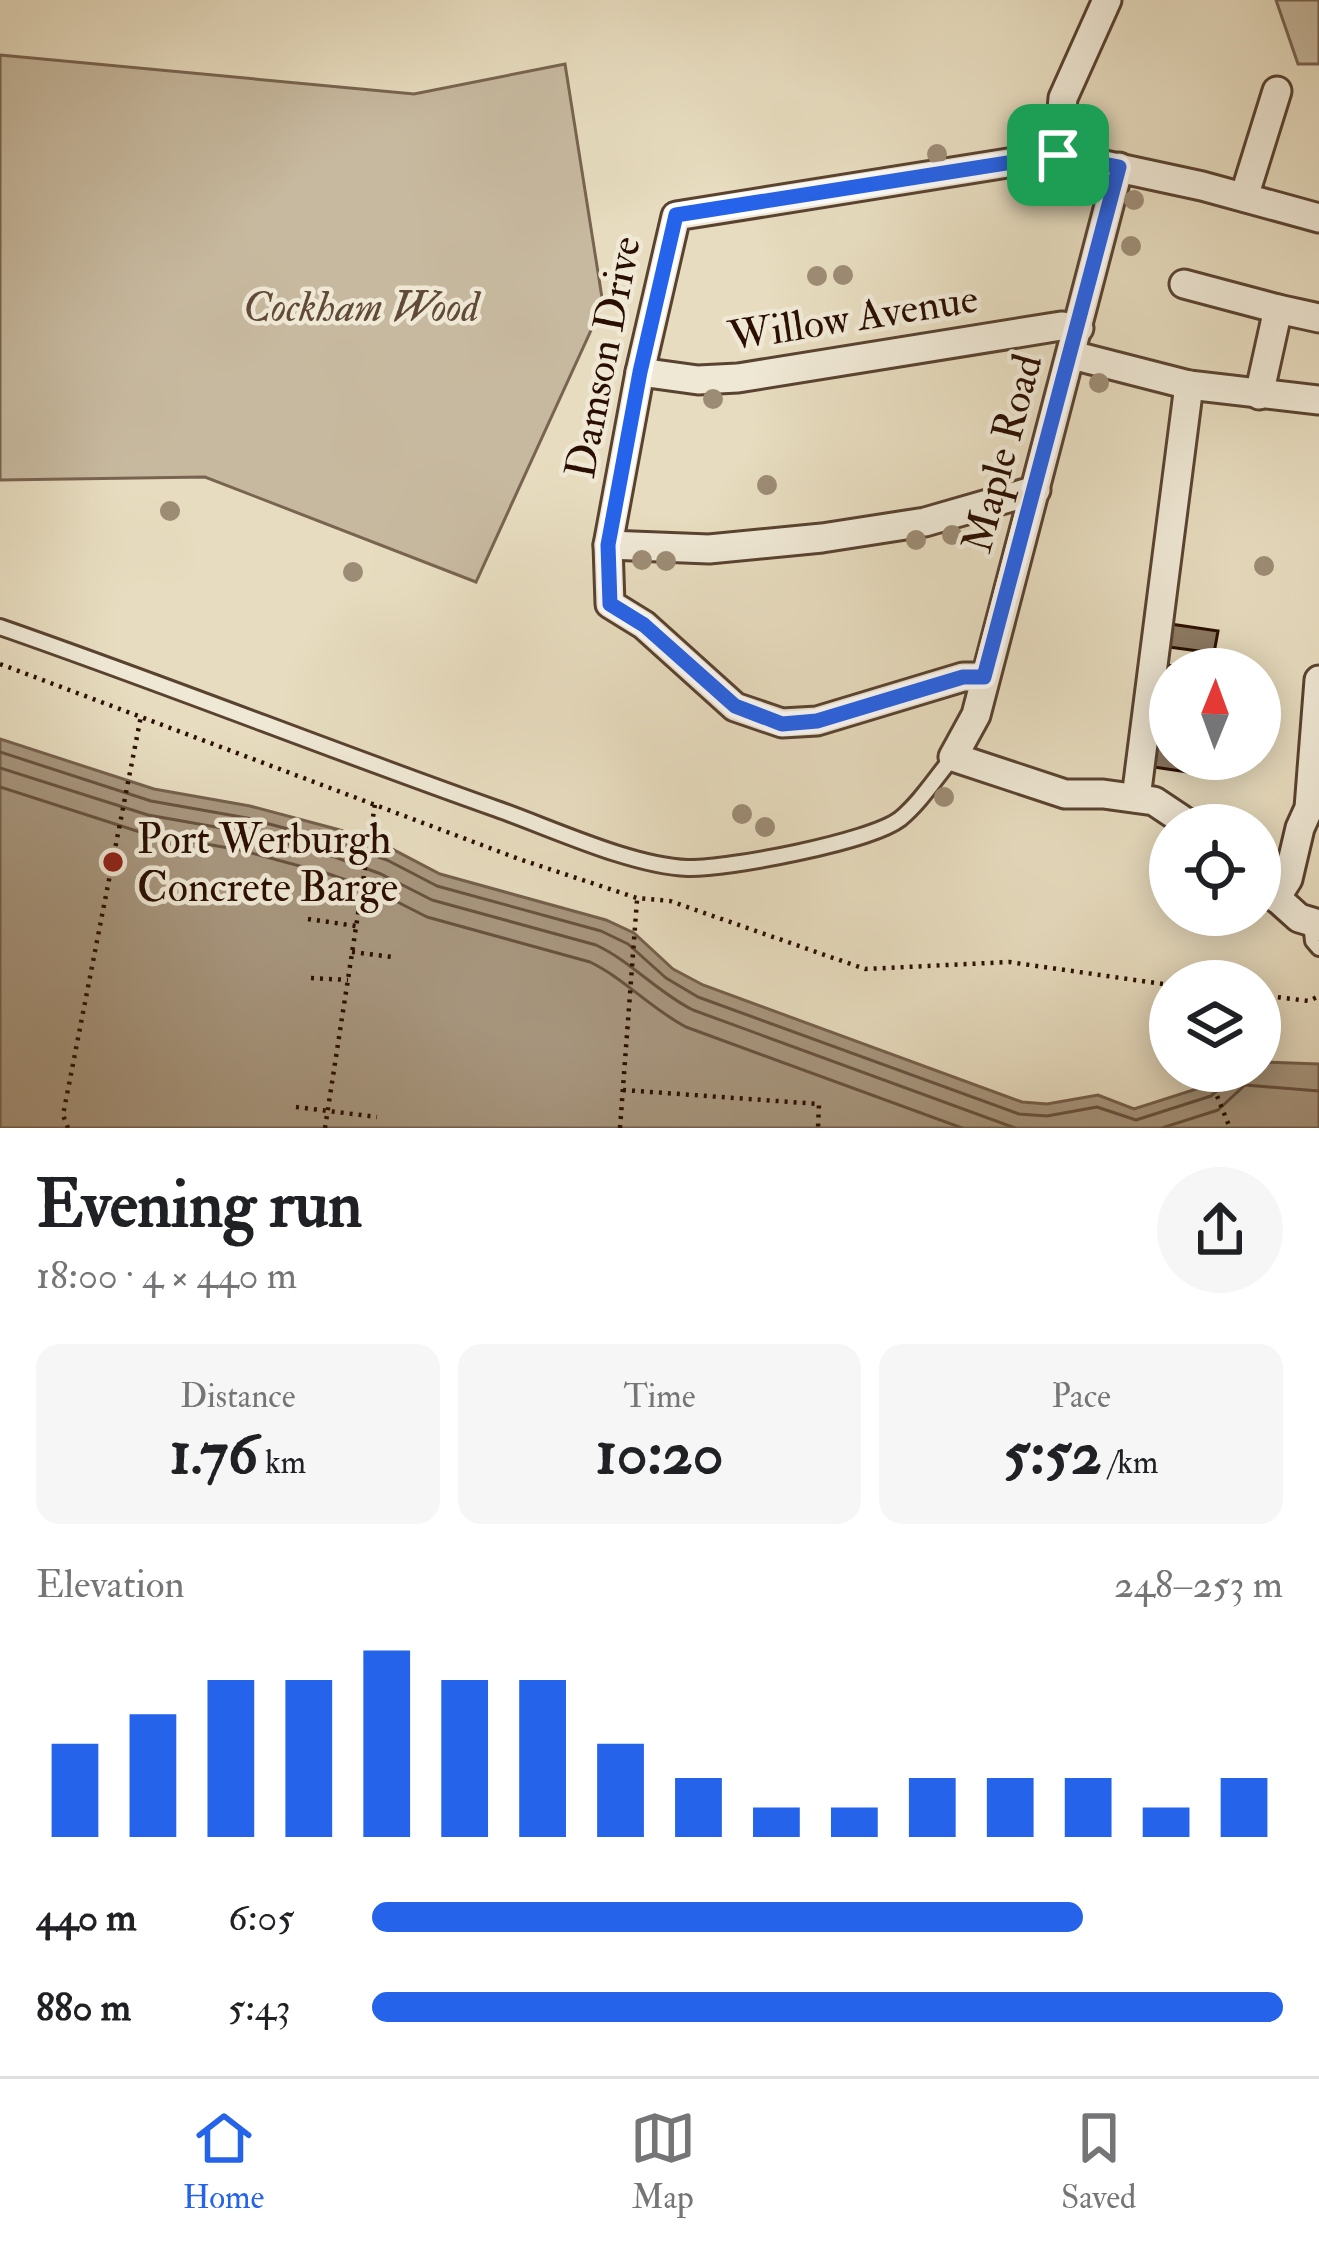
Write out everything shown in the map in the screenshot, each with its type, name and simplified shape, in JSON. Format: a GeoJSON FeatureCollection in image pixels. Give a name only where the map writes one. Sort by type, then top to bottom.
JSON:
{"type":"FeatureCollection","features":[{"type":"Feature","properties":{"kind":"street"},"geometry":{"type":"LineString","coordinates":[[1058,155],[1064,98],[1107,0]]}},
{"type":"Feature","properties":{"kind":"street"},"geometry":{"type":"LineString","coordinates":[[1244,196],[1277,91]]}},
{"type":"Feature","properties":{"kind":"street","name":"Damson Drive"},"geometry":{"type":"LineString","coordinates":[[984,677],[963,677],[804,724],[782,724],[729,702],[644,625],[610,604],[608,545],[676,215],[1058,155],[1244,196],[1319,218]]}},
{"type":"Feature","properties":{"kind":"street","name":"Maple Road"},"geometry":{"type":"LineString","coordinates":[[953,757],[976,716],[1119,167]]}},
{"type":"Feature","properties":{"kind":"street"},"geometry":{"type":"LineString","coordinates":[[1184,284],[1319,318]]}},
{"type":"Feature","properties":{"kind":"street"},"geometry":{"type":"LineString","coordinates":[[1259,395],[1277,309]]}},
{"type":"Feature","properties":{"kind":"street","name":"Willow Avenue"},"geometry":{"type":"LineString","coordinates":[[640,372],[698,380],[738,378],[1061,326],[1075,341],[1189,385],[1319,400]]}},
{"type":"Feature","properties":{"kind":"street"},"geometry":{"type":"LineString","coordinates":[[1136,797],[1189,385]]}},
{"type":"Feature","properties":{"kind":"street"},"geometry":{"type":"LineString","coordinates":[[608,545],[709,549],[822,538],[925,522],[1036,490]]}},
{"type":"Feature","properties":{"kind":"street"},"geometry":{"type":"LineString","coordinates":[[1281,883],[1288,879],[1300,828],[1312,814],[1319,680]]}},
{"type":"Feature","properties":{"kind":"street"},"geometry":{"type":"LineString","coordinates":[[953,757],[1065,794],[1136,797],[1159,804]]}},
{"type":"Feature","properties":{"kind":"street"},"geometry":{"type":"LineString","coordinates":[[1281,902],[1316,932]]}},
{"type":"Feature","properties":{"kind":"lane"},"geometry":{"type":"LineString","coordinates":[[0,626],[436,788],[675,867],[739,863],[889,826],[912,807],[953,757]]}},
{"type":"Feature","properties":{"kind":"path"},"geometry":{"type":"LineString","coordinates":[[68,1128],[63,1115],[141,715]]}},
{"type":"Feature","properties":{"kind":"path"},"geometry":{"type":"LineString","coordinates":[[326,1128],[375,803]]}},
{"type":"Feature","properties":{"kind":"path"},"geometry":{"type":"LineString","coordinates":[[620,1128],[638,898]]}},
{"type":"Feature","properties":{"kind":"path"},"geometry":{"type":"LineString","coordinates":[[308,920],[356,926]]}},
{"type":"Feature","properties":{"kind":"path"},"geometry":{"type":"LineString","coordinates":[[352,952],[392,957]]}},
{"type":"Feature","properties":{"kind":"path"},"geometry":{"type":"LineString","coordinates":[[311,978],[348,980]]}},
{"type":"Feature","properties":{"kind":"path"},"geometry":{"type":"LineString","coordinates":[[1281,997],[1309,1000],[1319,995]]}},
{"type":"Feature","properties":{"kind":"path"},"geometry":{"type":"LineString","coordinates":[[623,1090],[819,1105],[818,1128]]}},
{"type":"Feature","properties":{"kind":"path"},"geometry":{"type":"LineString","coordinates":[[1215,1092],[1230,1128]]}},
{"type":"Feature","properties":{"kind":"path"},"geometry":{"type":"LineString","coordinates":[[296,1107],[377,1117]]}},
{"type":"Feature","properties":{"kind":"green space"},"geometry":{"type":"Polygon","coordinates":[[[1276,0],[1319,0],[1319,64],[1298,64],[1276,0]]]}},
{"type":"Feature","properties":{"kind":"green space","name":"Cockham Wood"},"geometry":{"type":"Polygon","coordinates":[[[0,55],[414,94],[565,64],[603,304],[476,582],[205,477],[0,480],[0,55]]]}},
{"type":"Feature","properties":{"kind":"water"},"geometry":{"type":"Polygon","coordinates":[[[0,739],[154,789],[250,806],[340,830],[440,874],[606,920],[634,933],[673,969],[703,985],[1022,1102],[1047,1104],[1098,1095],[1134,1109],[1187,1092],[1281,1092],[1281,1063],[1319,1064],[1319,1128],[0,1128],[0,739]]]}},
{"type":"Feature","properties":{"kind":"building"},"geometry":{"type":"Polygon","coordinates":[[[1164,623],[1218,631],[1215,648],[1161,646],[1164,623]]]}},
{"type":"Feature","properties":{"kind":"place","name":"Port Werburgh Concrete Barge"},"geometry":{"type":"Point","coordinates":[113,862]}},
{"type":"Feature","properties":{"kind":"route"},"geometry":{"type":"LineString","coordinates":[[1058,155],[1119,167],[984,677],[963,677],[804,724],[773,722],[735,706],[644,625],[614,609],[607,596],[608,545],[676,215],[1058,155]]}}]}
